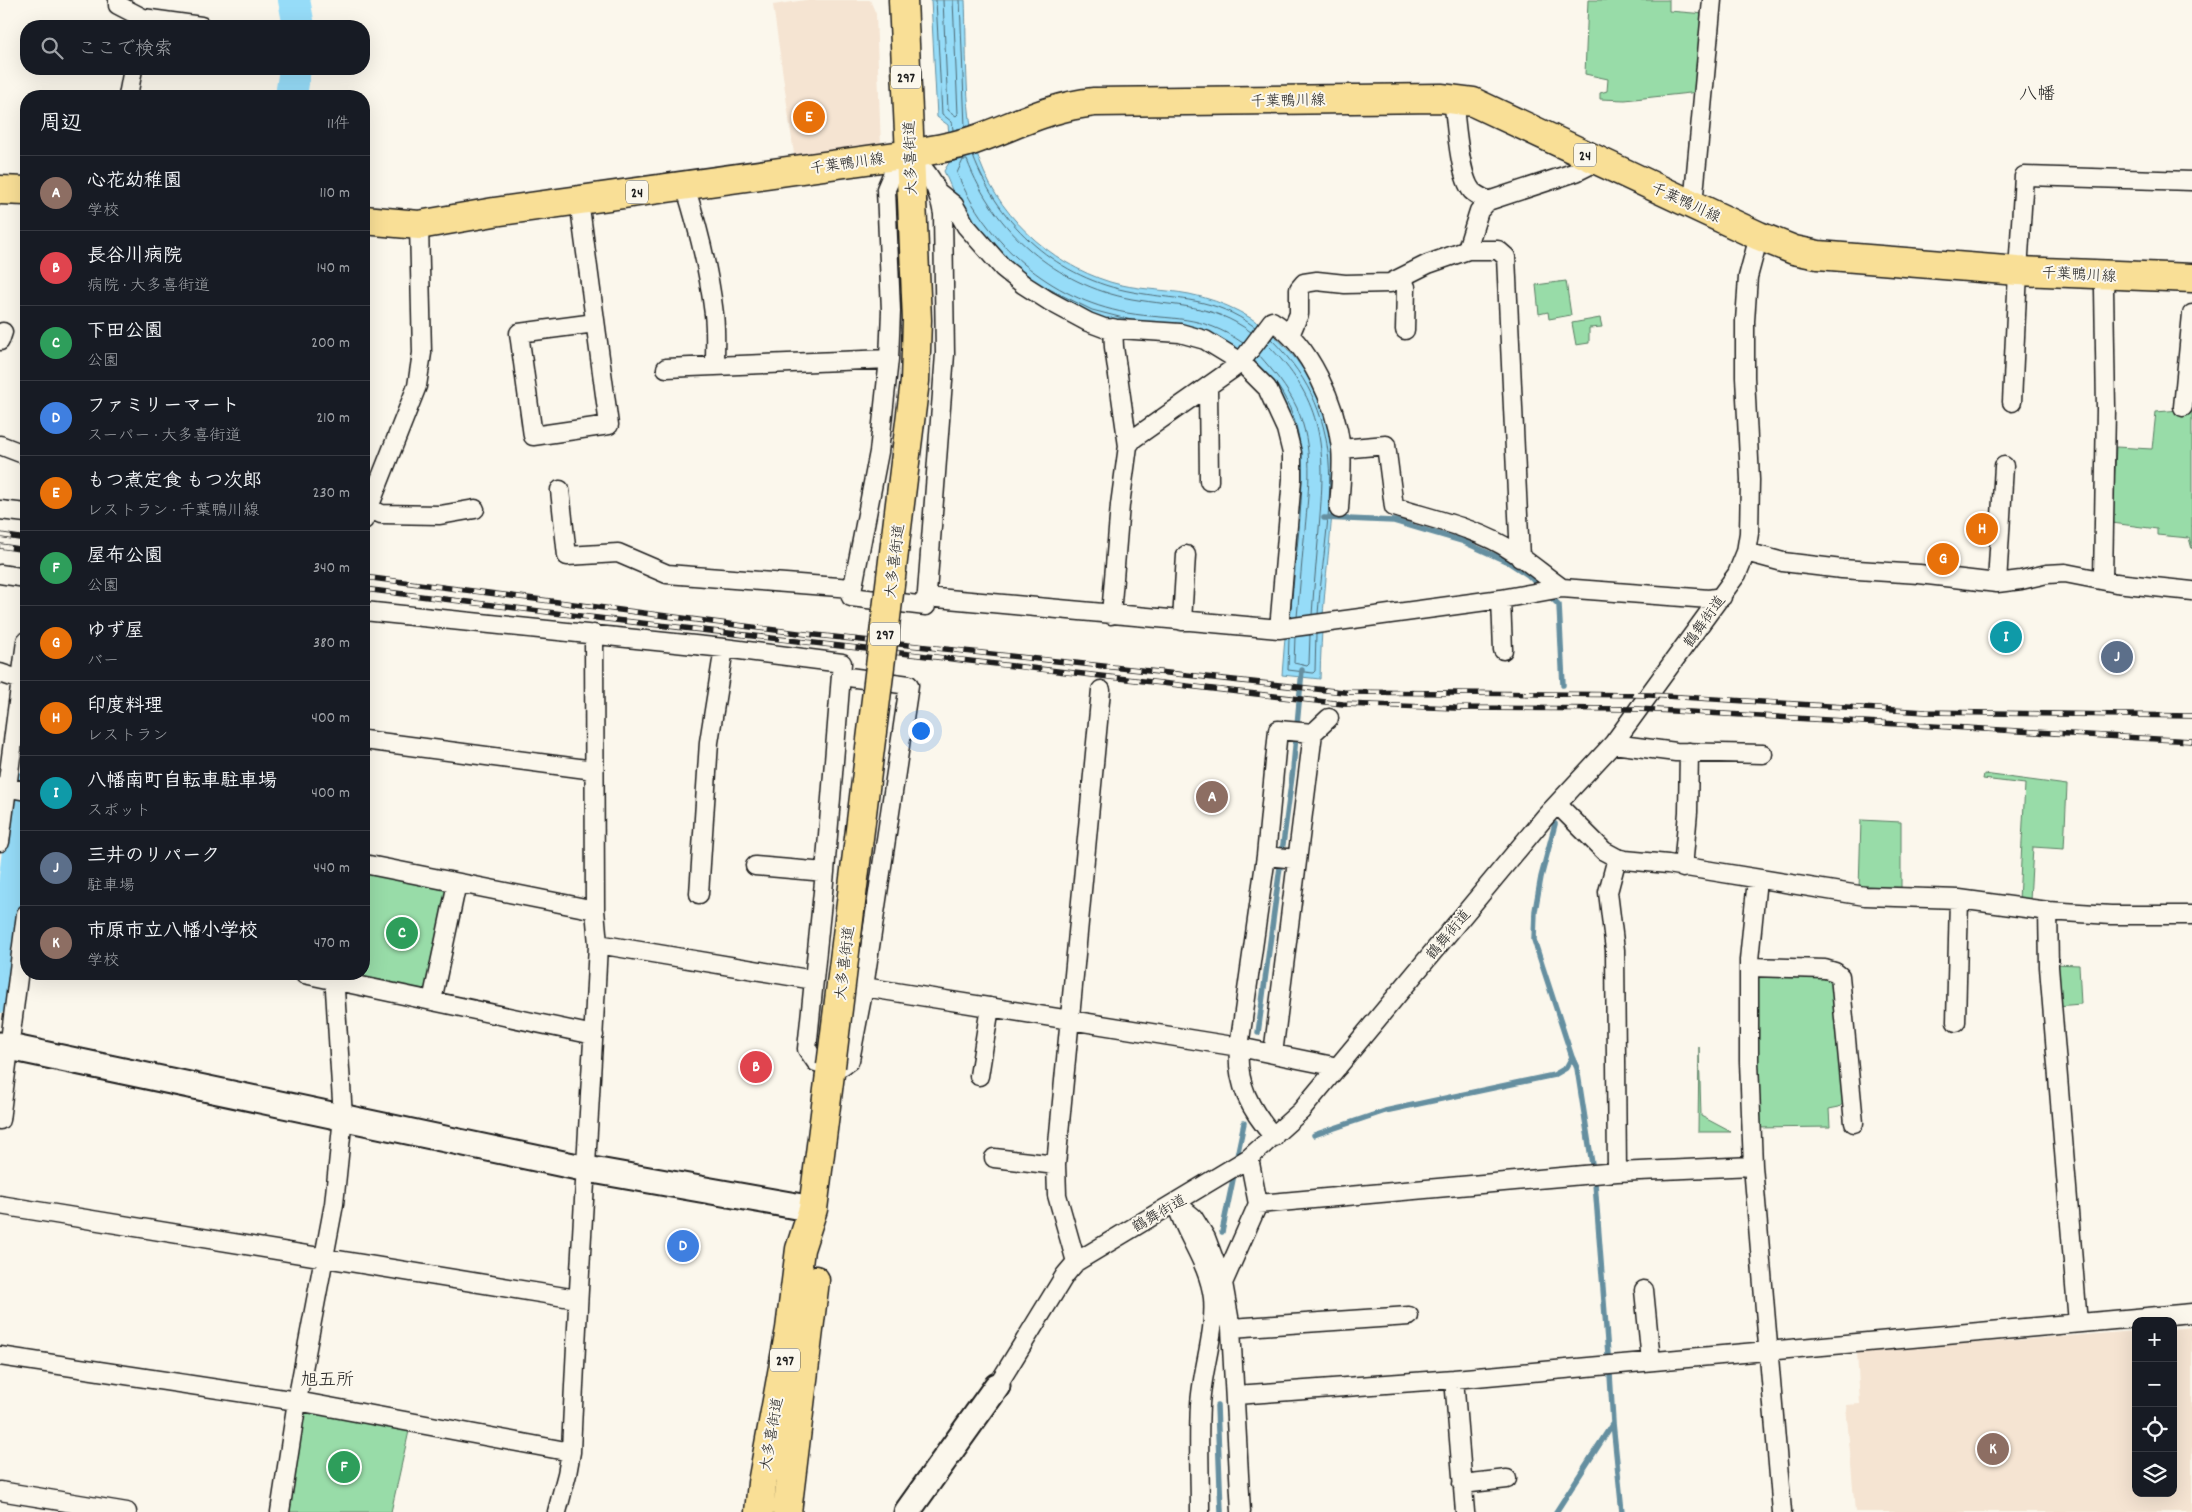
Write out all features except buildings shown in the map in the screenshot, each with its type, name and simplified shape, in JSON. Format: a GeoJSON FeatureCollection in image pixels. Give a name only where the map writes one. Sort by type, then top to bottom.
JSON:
{"type":"FeatureCollection","features":[{"type":"Feature","properties":{"kind":"main road","name":"大多喜街道"},"geometry":{"type":"LineString","coordinates":[[787,1512],[818,1253],[814,1209],[915,382],[917,320],[903,0]]}},
{"type":"Feature","properties":{"kind":"main road","name":"千葉鴨川線"},"geometry":{"type":"LineString","coordinates":[[370,221],[420,225],[579,200],[910,154],[962,143],[1039,114],[1069,105],[1094,102],[1453,99],[1473,102],[1759,236],[1794,250],[1818,254],[2018,271],[2192,278]]}},
{"type":"Feature","properties":{"kind":"main road"},"geometry":{"type":"LineString","coordinates":[[0,190],[20,191]]}},
{"type":"Feature","properties":{"kind":"main road","name":"大多喜街道"},"geometry":{"type":"LineString","coordinates":[[759,1512],[762,1483],[790,1329],[800,1249],[814,1209]]}},
{"type":"Feature","properties":{"kind":"street"},"geometry":{"type":"LineString","coordinates":[[118,0],[118,5],[139,20]]}},
{"type":"Feature","properties":{"kind":"street"},"geometry":{"type":"LineString","coordinates":[[1693,205],[1712,0]]}},
{"type":"Feature","properties":{"kind":"street"},"geometry":{"type":"LineString","coordinates":[[129,90],[132,75]]}},
{"type":"Feature","properties":{"kind":"street"},"geometry":{"type":"LineString","coordinates":[[1453,99],[1460,156],[1467,182],[1472,192],[1488,201]]}},
{"type":"Feature","properties":{"kind":"street"},"geometry":{"type":"LineString","coordinates":[[910,154],[928,171],[939,193],[943,214],[945,354],[926,606],[851,597],[879,452],[889,358],[891,311],[886,189],[896,168],[910,154]]}},
{"type":"Feature","properties":{"kind":"street"},"geometry":{"type":"LineString","coordinates":[[1468,250],[1479,211],[1488,201],[1576,172],[1598,161]]}},
{"type":"Feature","properties":{"kind":"street"},"geometry":{"type":"LineString","coordinates":[[2012,402],[2024,176],[2192,181]]}},
{"type":"Feature","properties":{"kind":"street"},"geometry":{"type":"LineString","coordinates":[[685,186],[694,212],[710,291],[714,316],[715,365]]}},
{"type":"Feature","properties":{"kind":"street"},"geometry":{"type":"LineString","coordinates":[[939,193],[954,206],[966,226],[985,249],[1019,281],[1088,322],[1104,328],[1192,336],[1217,346],[1241,362],[1267,388],[1278,408],[1292,453],[1292,479],[1281,628]]}},
{"type":"Feature","properties":{"kind":"street"},"geometry":{"type":"LineString","coordinates":[[579,200],[609,425],[533,436],[519,333],[595,323]]}},
{"type":"Feature","properties":{"kind":"street"},"geometry":{"type":"LineString","coordinates":[[370,503],[417,386],[422,352],[420,225]]}},
{"type":"Feature","properties":{"kind":"street","name":"鶴舞街道"},"geometry":{"type":"LineString","coordinates":[[908,1512],[997,1386],[1065,1276],[1076,1262],[1249,1158],[1301,1111],[1557,804],[1613,744],[1722,597],[1737,574],[1746,552],[1749,533],[1750,502],[1745,377],[1745,321],[1748,277],[1759,236]]}},
{"type":"Feature","properties":{"kind":"street"},"geometry":{"type":"LineString","coordinates":[[1290,335],[1299,314],[1299,289],[1304,282],[1317,281],[1345,284],[1390,283],[1428,264],[1468,250],[1498,250],[1506,257],[1520,558]]}},
{"type":"Feature","properties":{"kind":"street"},"geometry":{"type":"LineString","coordinates":[[2103,580],[2106,409],[2104,289],[2108,276]]}},
{"type":"Feature","properties":{"kind":"street"},"geometry":{"type":"LineString","coordinates":[[1401,279],[1406,288],[1405,330]]}},
{"type":"Feature","properties":{"kind":"street"},"geometry":{"type":"LineString","coordinates":[[2183,407],[2192,314]]}},
{"type":"Feature","properties":{"kind":"street"},"geometry":{"type":"LineString","coordinates":[[1128,446],[1133,439],[1241,362],[1272,321],[1290,335],[1314,367],[1335,416],[1341,449],[1339,509]]}},
{"type":"Feature","properties":{"kind":"street"},"geometry":{"type":"LineString","coordinates":[[1111,615],[1119,514],[1128,446],[1113,328]]}},
{"type":"Feature","properties":{"kind":"street"},"geometry":{"type":"LineString","coordinates":[[666,368],[889,358]]}},
{"type":"Feature","properties":{"kind":"street"},"geometry":{"type":"LineString","coordinates":[[1208,386],[1209,481]]}},
{"type":"Feature","properties":{"kind":"street"},"geometry":{"type":"LineString","coordinates":[[0,445],[20,453]]}},
{"type":"Feature","properties":{"kind":"street"},"geometry":{"type":"LineString","coordinates":[[1341,449],[1386,445],[1394,507],[1483,537],[1512,551],[1562,588]]}},
{"type":"Feature","properties":{"kind":"street"},"geometry":{"type":"LineString","coordinates":[[1997,583],[2004,466]]}},
{"type":"Feature","properties":{"kind":"street"},"geometry":{"type":"LineString","coordinates":[[560,490],[567,556],[618,553],[667,574],[852,588]]}},
{"type":"Feature","properties":{"kind":"street"},"geometry":{"type":"LineString","coordinates":[[370,513],[440,515],[475,509]]}},
{"type":"Feature","properties":{"kind":"street"},"geometry":{"type":"LineString","coordinates":[[0,510],[20,512]]}},
{"type":"Feature","properties":{"kind":"street"},"geometry":{"type":"LineString","coordinates":[[1746,552],[1782,562],[1997,583],[2047,574],[2065,573],[2103,580],[2192,591]]}},
{"type":"Feature","properties":{"kind":"street"},"geometry":{"type":"LineString","coordinates":[[1182,621],[1186,555]]}},
{"type":"Feature","properties":{"kind":"street"},"geometry":{"type":"LineString","coordinates":[[0,574],[20,577]]}},
{"type":"Feature","properties":{"kind":"street"},"geometry":{"type":"LineString","coordinates":[[926,597],[1111,615],[1281,628],[1502,599],[1562,588],[1710,599],[1722,597]]}},
{"type":"Feature","properties":{"kind":"street"},"geometry":{"type":"LineString","coordinates":[[1502,599],[1504,650]]}},
{"type":"Feature","properties":{"kind":"street"},"geometry":{"type":"LineString","coordinates":[[370,612],[724,648],[842,663],[825,872],[807,1050],[816,1062],[831,1066],[842,1066],[850,1060],[864,987],[910,685],[841,676]]}},
{"type":"Feature","properties":{"kind":"street"},"geometry":{"type":"LineString","coordinates":[[557,1512],[568,1474],[571,1452],[577,1300],[587,1169],[598,944],[595,910],[594,634]]}},
{"type":"Feature","properties":{"kind":"street"},"geometry":{"type":"LineString","coordinates":[[700,894],[709,742],[724,648]]}},
{"type":"Feature","properties":{"kind":"street"},"geometry":{"type":"LineString","coordinates":[[0,673],[20,680],[3,786],[0,842]]}},
{"type":"Feature","properties":{"kind":"street"},"geometry":{"type":"LineString","coordinates":[[1076,1262],[1057,1195],[1056,1166],[1101,690]]}},
{"type":"Feature","properties":{"kind":"street"},"geometry":{"type":"LineString","coordinates":[[1273,1054],[1313,734],[1329,718]]}},
{"type":"Feature","properties":{"kind":"street"},"geometry":{"type":"LineString","coordinates":[[1274,1137],[1259,1121],[1240,1081],[1238,1065],[1266,856],[1278,730],[1313,734]]}},
{"type":"Feature","properties":{"kind":"street"},"geometry":{"type":"LineString","coordinates":[[370,741],[594,770]]}},
{"type":"Feature","properties":{"kind":"street"},"geometry":{"type":"LineString","coordinates":[[1613,744],[1689,752],[1763,754]]}},
{"type":"Feature","properties":{"kind":"street"},"geometry":{"type":"LineString","coordinates":[[1683,868],[1688,812],[1689,752]]}},
{"type":"Feature","properties":{"kind":"street"},"geometry":{"type":"LineString","coordinates":[[3,786],[20,789]]}},
{"type":"Feature","properties":{"kind":"street"},"geometry":{"type":"LineString","coordinates":[[1557,804],[1598,846],[1617,858],[1865,896],[1959,899],[2048,911],[2111,915],[2192,915]]}},
{"type":"Feature","properties":{"kind":"street"},"geometry":{"type":"LineString","coordinates":[[1266,856],[1297,859]]}},
{"type":"Feature","properties":{"kind":"street"},"geometry":{"type":"LineString","coordinates":[[1617,858],[1608,892],[1615,950],[1617,1172]]}},
{"type":"Feature","properties":{"kind":"street"},"geometry":{"type":"LineString","coordinates":[[370,865],[595,910]]}},
{"type":"Feature","properties":{"kind":"street"},"geometry":{"type":"LineString","coordinates":[[755,866],[825,872]]}},
{"type":"Feature","properties":{"kind":"street"},"geometry":{"type":"LineString","coordinates":[[1757,879],[1749,966],[1749,1061],[1753,1166],[1782,1512]]}},
{"type":"Feature","properties":{"kind":"street"},"geometry":{"type":"LineString","coordinates":[[432,1001],[458,883]]}},
{"type":"Feature","properties":{"kind":"street"},"geometry":{"type":"LineString","coordinates":[[1956,1022],[1959,899]]}},
{"type":"Feature","properties":{"kind":"street"},"geometry":{"type":"LineString","coordinates":[[2048,911],[2049,967],[2078,1323]]}},
{"type":"Feature","properties":{"kind":"street"},"geometry":{"type":"LineString","coordinates":[[598,944],[814,980]]}},
{"type":"Feature","properties":{"kind":"street"},"geometry":{"type":"LineString","coordinates":[[0,1120],[5,1046],[20,952]]}},
{"type":"Feature","properties":{"kind":"street"},"geometry":{"type":"LineString","coordinates":[[1749,966],[1825,969],[1835,972],[1840,976],[1854,1123]]}},
{"type":"Feature","properties":{"kind":"street"},"geometry":{"type":"LineString","coordinates":[[280,1512],[297,1401],[334,1204],[343,1117],[334,980]]}},
{"type":"Feature","properties":{"kind":"street"},"geometry":{"type":"LineString","coordinates":[[346,980],[432,1001],[594,1036]]}},
{"type":"Feature","properties":{"kind":"street"},"geometry":{"type":"LineString","coordinates":[[864,987],[1240,1046],[1338,1067]]}},
{"type":"Feature","properties":{"kind":"street"},"geometry":{"type":"LineString","coordinates":[[979,1076],[990,1007]]}},
{"type":"Feature","properties":{"kind":"street"},"geometry":{"type":"LineString","coordinates":[[5,1046],[587,1169],[814,1209]]}},
{"type":"Feature","properties":{"kind":"street"},"geometry":{"type":"LineString","coordinates":[[994,1158],[1056,1166]]}},
{"type":"Feature","properties":{"kind":"street"},"geometry":{"type":"LineString","coordinates":[[1223,1283],[1258,1204],[1249,1158]]}},
{"type":"Feature","properties":{"kind":"street"},"geometry":{"type":"LineString","coordinates":[[1258,1204],[1617,1172],[1753,1166]]}},
{"type":"Feature","properties":{"kind":"street"},"geometry":{"type":"LineString","coordinates":[[1176,1203],[1193,1217],[1206,1238],[1223,1283],[1231,1328],[1241,1512]]}},
{"type":"Feature","properties":{"kind":"street"},"geometry":{"type":"LineString","coordinates":[[1176,1203],[1182,1222],[1202,1257],[1213,1298],[1213,1319],[1200,1404],[1200,1512]]}},
{"type":"Feature","properties":{"kind":"street"},"geometry":{"type":"LineString","coordinates":[[0,1205],[577,1300]]}},
{"type":"Feature","properties":{"kind":"street"},"geometry":{"type":"LineString","coordinates":[[1644,1290],[1651,1361]]}},
{"type":"Feature","properties":{"kind":"street"},"geometry":{"type":"LineString","coordinates":[[1236,1395],[1454,1379],[2192,1313]]}},
{"type":"Feature","properties":{"kind":"street"},"geometry":{"type":"LineString","coordinates":[[1231,1328],[1409,1316]]}},
{"type":"Feature","properties":{"kind":"street"},"geometry":{"type":"LineString","coordinates":[[0,1356],[297,1401],[571,1452]]}},
{"type":"Feature","properties":{"kind":"street"},"geometry":{"type":"LineString","coordinates":[[1454,1379],[1465,1512]]}},
{"type":"Feature","properties":{"kind":"street"},"geometry":{"type":"LineString","coordinates":[[1462,1484],[1507,1479]]}},
{"type":"Feature","properties":{"kind":"street"},"geometry":{"type":"LineString","coordinates":[[0,1491],[127,1512]]}},
{"type":"Feature","properties":{"kind":"shaded area"},"geometry":{"type":"Polygon","coordinates":[[[805,0],[870,0],[876,14],[881,147],[795,161],[773,5],[805,0]]]}},
{"type":"Feature","properties":{"kind":"shaded area"},"geometry":{"type":"Polygon","coordinates":[[[2192,1327],[2192,1512],[1855,1512],[1846,1405],[1860,1404],[1857,1352],[2132,1331],[2132,1497],[2177,1497],[2177,1329],[2192,1327]]]}},
{"type":"Feature","properties":{"kind":"green space"},"geometry":{"type":"Polygon","coordinates":[[[1588,0],[1669,0],[1669,11],[1705,14],[1699,92],[1625,100],[1600,99],[1600,93],[1607,91],[1608,79],[1585,74],[1588,0]]]}},
{"type":"Feature","properties":{"kind":"green space"},"geometry":{"type":"Polygon","coordinates":[[[1566,281],[1571,315],[1549,319],[1548,312],[1539,314],[1536,285],[1566,281]]]}},
{"type":"Feature","properties":{"kind":"green space"},"geometry":{"type":"Polygon","coordinates":[[[1600,318],[1602,327],[1589,328],[1589,343],[1576,345],[1572,323],[1600,318]]]}},
{"type":"Feature","properties":{"kind":"green space"},"geometry":{"type":"Polygon","coordinates":[[[2192,409],[2192,549],[2189,538],[2157,535],[2157,529],[2112,523],[2116,447],[2152,449],[2156,412],[2192,409]]]}},
{"type":"Feature","properties":{"kind":"green space"},"geometry":{"type":"Polygon","coordinates":[[[1984,774],[2067,785],[2064,849],[2033,847],[2030,901],[2019,900],[2025,784],[1983,779],[1984,774]]]}},
{"type":"Feature","properties":{"kind":"green space"},"geometry":{"type":"Polygon","coordinates":[[[1861,820],[1901,822],[1901,890],[1859,889],[1861,820]]]}},
{"type":"Feature","properties":{"kind":"green space"},"geometry":{"type":"Polygon","coordinates":[[[370,873],[449,891],[429,991],[370,979],[370,873]]]}},
{"type":"Feature","properties":{"kind":"green space"},"geometry":{"type":"Polygon","coordinates":[[[2052,964],[2079,965],[2081,1004],[2057,1006],[2052,964]]]}},
{"type":"Feature","properties":{"kind":"green space"},"geometry":{"type":"Polygon","coordinates":[[[1756,973],[1832,974],[1847,1100],[1839,1107],[1829,1109],[1830,1127],[1757,1128],[1756,973]]]}},
{"type":"Feature","properties":{"kind":"green space"},"geometry":{"type":"Polygon","coordinates":[[[1699,1047],[1701,1116],[1731,1132],[1698,1132],[1699,1047]]]}},
{"type":"Feature","properties":{"kind":"green space"},"geometry":{"type":"Polygon","coordinates":[[[297,1401],[411,1422],[391,1512],[280,1512],[297,1401]]]}},
{"type":"Feature","properties":{"kind":"water"},"geometry":{"type":"Polygon","coordinates":[[[931,0],[965,0],[968,96],[976,150],[984,173],[996,195],[1027,232],[1066,262],[1110,282],[1130,287],[1189,294],[1216,301],[1240,312],[1261,325],[1280,342],[1297,360],[1311,382],[1331,431],[1335,457],[1335,484],[1321,644],[1320,679],[1282,675],[1298,475],[1251,363],[1090,314],[1059,300],[1008,266],[956,199],[944,171],[952,158],[948,125],[937,117],[931,0]]]}},
{"type":"Feature","properties":{"kind":"waterway"},"geometry":{"type":"LineString","coordinates":[[294,0],[298,20]]}},
{"type":"Feature","properties":{"kind":"waterway"},"geometry":{"type":"LineString","coordinates":[[292,90],[294,75]]}},
{"type":"Feature","properties":{"kind":"waterway"},"geometry":{"type":"LineString","coordinates":[[1324,518],[1394,521],[1462,541],[1508,562],[1528,575],[1559,605],[1563,685]]}},
{"type":"Feature","properties":{"kind":"waterway"},"geometry":{"type":"LineString","coordinates":[[1258,1033],[1293,769],[1302,670]]}},
{"type":"Feature","properties":{"kind":"waterway"},"geometry":{"type":"LineString","coordinates":[[1314,1135],[1385,1111],[1554,1075],[1566,1068],[1572,1057],[1534,940],[1535,911],[1541,877],[1555,824]]}},
{"type":"Feature","properties":{"kind":"waterway"},"geometry":{"type":"LineString","coordinates":[[0,997],[20,835]]}},
{"type":"Feature","properties":{"kind":"waterway"},"geometry":{"type":"LineString","coordinates":[[1572,1057],[1577,1068],[1595,1183],[1608,1354]]}},
{"type":"Feature","properties":{"kind":"waterway"},"geometry":{"type":"LineString","coordinates":[[1236,1161],[1244,1123]]}},
{"type":"Feature","properties":{"kind":"waterway"},"geometry":{"type":"LineString","coordinates":[[1222,1232],[1235,1170]]}},
{"type":"Feature","properties":{"kind":"waterway"},"geometry":{"type":"LineString","coordinates":[[1556,1512],[1613,1423],[1610,1374]]}},
{"type":"Feature","properties":{"kind":"waterway"},"geometry":{"type":"LineString","coordinates":[[1217,1406],[1221,1512]]}},
{"type":"Feature","properties":{"kind":"waterway"},"geometry":{"type":"LineString","coordinates":[[1613,1423],[1622,1512]]}},
{"type":"Feature","properties":{"kind":"railway"},"geometry":{"type":"LineString","coordinates":[[0,535],[20,538]]}},
{"type":"Feature","properties":{"kind":"railway"},"geometry":{"type":"LineString","coordinates":[[0,546],[20,549]]}},
{"type":"Feature","properties":{"kind":"railway"},"geometry":{"type":"LineString","coordinates":[[370,578],[806,634],[1344,692],[1649,695],[1926,712],[2192,716]]}},
{"type":"Feature","properties":{"kind":"railway"},"geometry":{"type":"LineString","coordinates":[[370,590],[563,614],[1343,704],[1455,708],[1638,709],[2192,741]]}},
{"type":"Feature","properties":{"kind":"place","name":"もつ煮定食 もつ次郎"},"geometry":{"type":"Point","coordinates":[809,117]}},
{"type":"Feature","properties":{"kind":"place","name":"印度料理"},"geometry":{"type":"Point","coordinates":[1982,529]}},
{"type":"Feature","properties":{"kind":"place","name":"ゆず屋"},"geometry":{"type":"Point","coordinates":[1943,559]}},
{"type":"Feature","properties":{"kind":"place","name":"八幡南町自転車駐車場"},"geometry":{"type":"Point","coordinates":[2006,637]}},
{"type":"Feature","properties":{"kind":"place","name":"三井のリパーク"},"geometry":{"type":"Point","coordinates":[2117,657]}},
{"type":"Feature","properties":{"kind":"place","name":"心花幼稚園"},"geometry":{"type":"Point","coordinates":[1212,797]}},
{"type":"Feature","properties":{"kind":"place","name":"下田公園"},"geometry":{"type":"Point","coordinates":[402,933]}},
{"type":"Feature","properties":{"kind":"place","name":"長谷川病院"},"geometry":{"type":"Point","coordinates":[756,1067]}},
{"type":"Feature","properties":{"kind":"place","name":"ファミリーマート"},"geometry":{"type":"Point","coordinates":[683,1246]}},
{"type":"Feature","properties":{"kind":"place","name":"市原市立八幡小学校"},"geometry":{"type":"Point","coordinates":[1993,1449]}},
{"type":"Feature","properties":{"kind":"place","name":"屋布公園"},"geometry":{"type":"Point","coordinates":[344,1467]}},
{"type":"Feature","properties":{"kind":"district","name":"八幡"},"geometry":{"type":"Point","coordinates":[2037,93]}},
{"type":"Feature","properties":{"kind":"district","name":"旭五所"},"geometry":{"type":"Point","coordinates":[327,1379]}}]}
